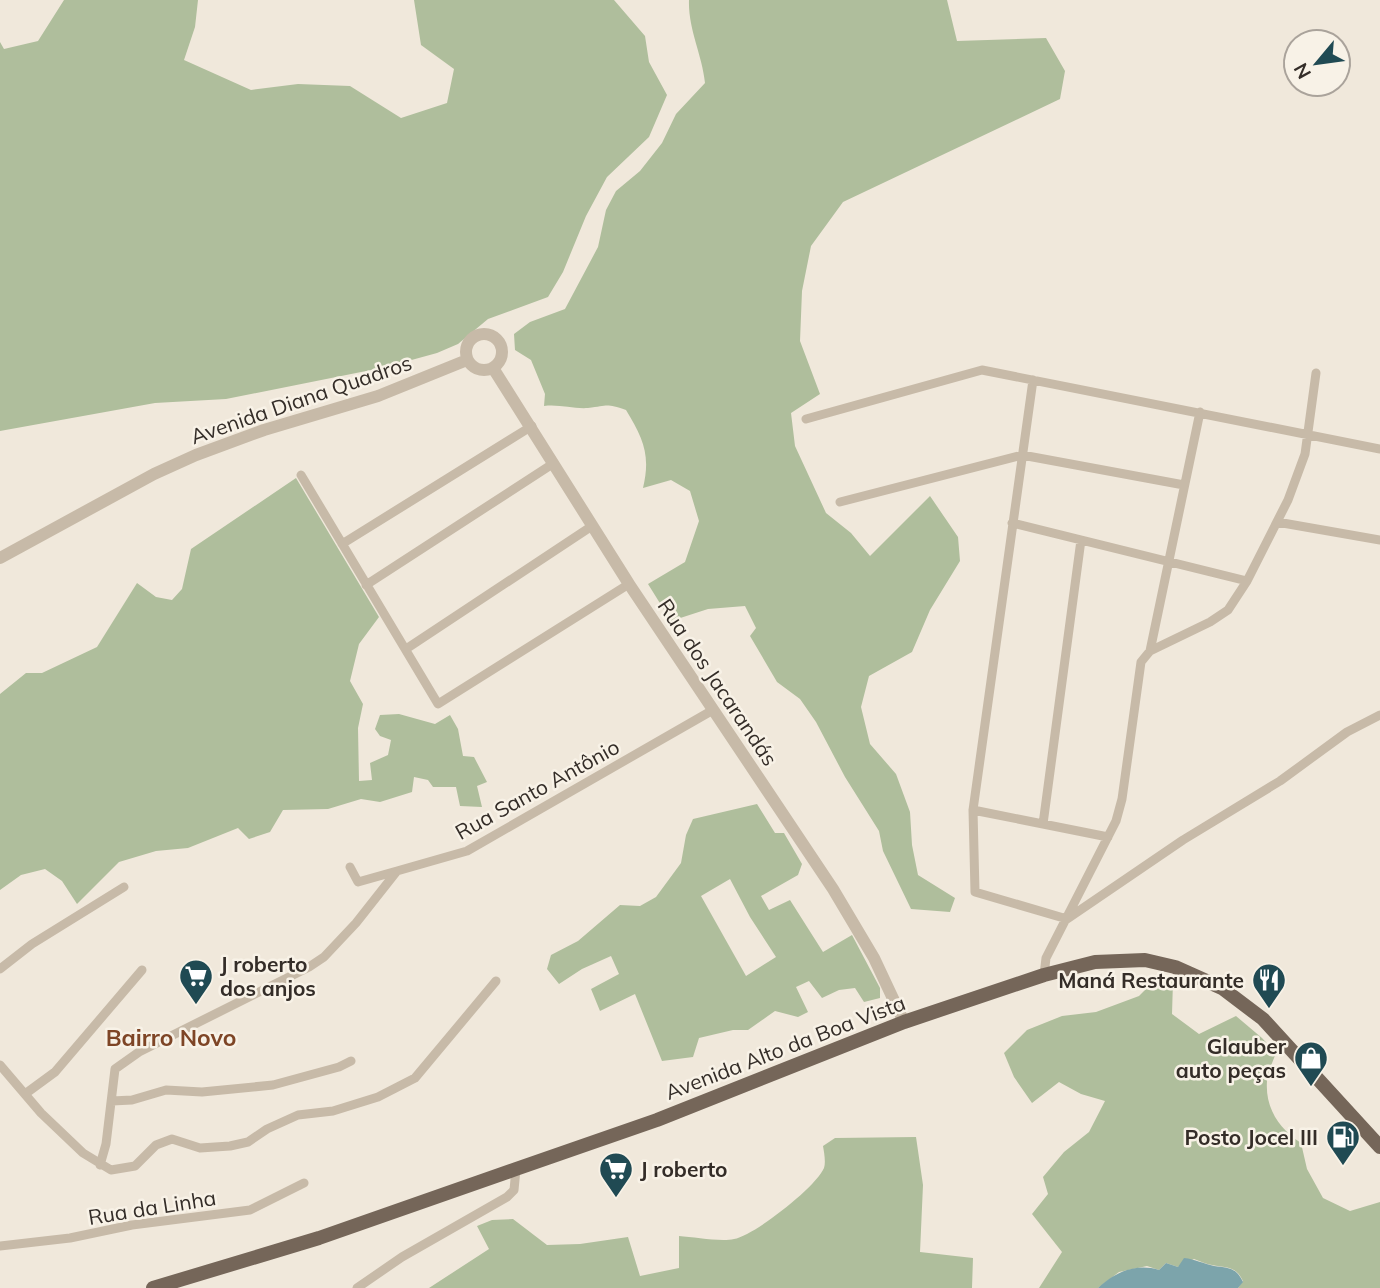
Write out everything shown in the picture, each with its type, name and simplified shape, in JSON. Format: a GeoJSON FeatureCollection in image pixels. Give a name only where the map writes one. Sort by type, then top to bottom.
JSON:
{"type":"FeatureCollection","features":[{"type":"Feature","properties":{"kind":"main road","name":"Avenida Alto da Boa Vista"},"geometry":{"type":"LineString","coordinates":[[153,1288],[319,1238],[657,1120],[904,1022],[1044,975],[1095,962],[1145,960],[1175,967],[1222,988],[1264,1019],[1379,1144]]}},
{"type":"Feature","properties":{"kind":"street"},"geometry":{"type":"LineString","coordinates":[[481,334],[489,334],[499,342],[502,350],[499,362],[494,368],[479,369],[467,360],[466,347],[470,340],[481,334]]}},
{"type":"Feature","properties":{"kind":"street","name":"Avenida Diana Quadros"},"geometry":{"type":"LineString","coordinates":[[0,558],[196,454],[264,430],[378,396],[467,360]]}},
{"type":"Feature","properties":{"kind":"street","name":"Rua dos Jacarandás"},"geometry":{"type":"LineString","coordinates":[[494,368],[629,584],[833,889],[874,958],[904,1022]]}},
{"type":"Feature","properties":{"kind":"street"},"geometry":{"type":"LineString","coordinates":[[806,419],[982,370],[1380,449]]}},
{"type":"Feature","properties":{"kind":"street"},"geometry":{"type":"LineString","coordinates":[[1044,975],[1046,958],[1116,821],[1122,799],[1141,662],[1150,651],[1210,622],[1228,610],[1247,581],[1277,522],[1305,454],[1316,373]]}},
{"type":"Feature","properties":{"kind":"street"},"geometry":{"type":"LineString","coordinates":[[1033,380],[973,810],[975,892],[1067,919]]}},
{"type":"Feature","properties":{"kind":"street"},"geometry":{"type":"LineString","coordinates":[[1150,651],[1200,412]]}},
{"type":"Feature","properties":{"kind":"street"},"geometry":{"type":"LineString","coordinates":[[342,544],[531,426]]}},
{"type":"Feature","properties":{"kind":"street"},"geometry":{"type":"LineString","coordinates":[[840,502],[1022,455],[1184,485]]}},
{"type":"Feature","properties":{"kind":"street"},"geometry":{"type":"LineString","coordinates":[[366,584],[554,463]]}},
{"type":"Feature","properties":{"kind":"street"},"geometry":{"type":"LineString","coordinates":[[301,475],[438,704],[629,584]]}},
{"type":"Feature","properties":{"kind":"street"},"geometry":{"type":"LineString","coordinates":[[1277,522],[1380,540]]}},
{"type":"Feature","properties":{"kind":"street"},"geometry":{"type":"LineString","coordinates":[[1012,523],[1247,581]]}},
{"type":"Feature","properties":{"kind":"street"},"geometry":{"type":"LineString","coordinates":[[406,649],[592,526]]}},
{"type":"Feature","properties":{"kind":"street"},"geometry":{"type":"LineString","coordinates":[[1042,824],[1081,540]]}},
{"type":"Feature","properties":{"kind":"street","name":"Rua Santo Antônio"},"geometry":{"type":"LineString","coordinates":[[350,867],[358,882],[467,851],[713,710]]}},
{"type":"Feature","properties":{"kind":"street"},"geometry":{"type":"LineString","coordinates":[[1067,919],[1183,840],[1280,781],[1347,732],[1380,715]]}},
{"type":"Feature","properties":{"kind":"street"},"geometry":{"type":"LineString","coordinates":[[973,810],[1108,837]]}},
{"type":"Feature","properties":{"kind":"street"},"geometry":{"type":"LineString","coordinates":[[100,1165],[106,1144],[115,1069],[139,1052],[324,957],[356,923],[397,871]]}},
{"type":"Feature","properties":{"kind":"street"},"geometry":{"type":"LineString","coordinates":[[0,969],[32,944],[124,887]]}},
{"type":"Feature","properties":{"kind":"street"},"geometry":{"type":"LineString","coordinates":[[25,1094],[55,1072],[142,970]]}},
{"type":"Feature","properties":{"kind":"street"},"geometry":{"type":"LineString","coordinates":[[0,1065],[41,1113],[100,1165],[111,1170],[135,1166],[156,1145],[172,1139],[201,1148],[230,1146],[248,1142],[267,1129],[298,1115],[333,1111],[378,1097],[415,1078],[496,981]]}},
{"type":"Feature","properties":{"kind":"street"},"geometry":{"type":"LineString","coordinates":[[112,1101],[132,1100],[166,1090],[202,1091],[273,1085],[339,1067],[351,1061]]}},
{"type":"Feature","properties":{"kind":"street"},"geometry":{"type":"LineString","coordinates":[[357,1288],[412,1251],[507,1197],[514,1190],[516,1169]]}},
{"type":"Feature","properties":{"kind":"street","name":"Rua da Linha"},"geometry":{"type":"LineString","coordinates":[[0,1246],[250,1210],[304,1183]]}},
{"type":"Feature","properties":{"kind":"green space"},"geometry":{"type":"Polygon","coordinates":[[[64,0],[198,0],[195,27],[184,60],[251,90],[298,84],[350,86],[401,118],[447,103],[454,69],[421,45],[414,0],[614,0],[645,36],[649,62],[667,95],[649,137],[607,177],[586,216],[563,272],[548,297],[488,319],[458,344],[437,353],[386,367],[226,399],[155,403],[0,431],[0,42],[4,49],[38,41],[64,0]]]}},
{"type":"Feature","properties":{"kind":"green space"},"geometry":{"type":"Polygon","coordinates":[[[689,0],[947,0],[957,41],[1046,38],[1065,71],[1060,99],[843,202],[811,246],[802,291],[800,341],[820,394],[791,413],[795,446],[826,513],[851,533],[870,556],[930,496],[958,537],[960,561],[930,610],[912,652],[869,676],[861,707],[870,744],[896,774],[910,812],[912,845],[918,875],[955,898],[950,912],[911,909],[883,851],[879,831],[845,777],[816,722],[800,699],[777,682],[750,636],[756,628],[745,606],[708,609],[671,621],[648,584],[685,562],[699,521],[690,491],[671,480],[643,488],[646,456],[637,429],[626,410],[610,406],[544,406],[545,394],[531,360],[515,350],[514,334],[530,322],[565,309],[598,247],[606,210],[616,191],[640,171],[662,143],[676,114],[705,83],[689,0]]]}},
{"type":"Feature","properties":{"kind":"green space"},"geometry":{"type":"Polygon","coordinates":[[[296,478],[379,617],[359,644],[350,681],[363,704],[358,728],[359,781],[372,780],[370,763],[388,755],[391,740],[380,736],[375,729],[380,715],[399,714],[435,724],[450,715],[458,729],[463,756],[474,757],[487,782],[477,786],[482,807],[460,806],[456,787],[433,787],[428,780],[414,777],[412,792],[380,802],[361,799],[328,809],[283,810],[270,832],[249,839],[238,828],[188,848],[156,851],[119,862],[77,904],[62,881],[45,869],[21,875],[0,890],[0,694],[26,673],[42,673],[97,647],[137,583],[156,597],[172,600],[182,589],[191,549],[296,478]]]}},
{"type":"Feature","properties":{"kind":"green space"},"geometry":{"type":"Polygon","coordinates":[[[757,804],[775,833],[784,833],[802,864],[798,875],[761,896],[769,910],[790,900],[823,952],[852,935],[880,988],[880,998],[864,1002],[855,988],[839,990],[822,998],[809,981],[796,987],[808,1012],[798,1017],[775,1011],[748,1030],[733,1030],[699,1038],[693,1057],[662,1061],[635,994],[600,1011],[591,989],[619,974],[611,956],[582,969],[559,984],[547,969],[551,955],[578,941],[620,905],[640,906],[656,897],[681,863],[686,835],[693,819],[757,804]],[[730,879],[701,896],[746,976],[776,957],[730,879]]]}},
{"type":"Feature","properties":{"kind":"green space"},"geometry":{"type":"Polygon","coordinates":[[[1157,978],[1173,981],[1172,1014],[1199,1034],[1236,1016],[1276,1053],[1267,1081],[1268,1100],[1280,1124],[1301,1143],[1307,1169],[1323,1198],[1350,1211],[1380,1202],[1380,1288],[1238,1288],[1243,1281],[1234,1270],[1194,1259],[1178,1267],[1166,1263],[1159,1270],[1147,1266],[1119,1272],[1098,1288],[1039,1288],[1062,1252],[1032,1214],[1048,1194],[1043,1177],[1064,1152],[1089,1132],[1105,1101],[1081,1094],[1059,1082],[1032,1103],[1014,1077],[1004,1053],[1027,1030],[1062,1016],[1096,1012],[1139,996],[1157,978]]]}},
{"type":"Feature","properties":{"kind":"green space"},"geometry":{"type":"Polygon","coordinates":[[[916,1137],[923,1185],[920,1252],[973,1258],[972,1288],[429,1288],[489,1249],[477,1226],[492,1220],[513,1219],[547,1245],[580,1244],[628,1237],[640,1276],[679,1268],[679,1236],[729,1240],[756,1229],[810,1187],[825,1166],[823,1146],[835,1138],[916,1137]]]}},
{"type":"Feature","properties":{"kind":"water"},"geometry":{"type":"Polygon","coordinates":[[[1184,1258],[1231,1269],[1243,1282],[1238,1288],[1098,1288],[1111,1277],[1126,1270],[1159,1270],[1166,1263],[1178,1267],[1184,1258]]]}},
{"type":"Feature","properties":{"kind":"place","name":"J roberto dos anjos"},"geometry":{"type":"Point","coordinates":[196,1006]}},
{"type":"Feature","properties":{"kind":"place","name":"Maná Restaurante"},"geometry":{"type":"Point","coordinates":[1269,1010]}},
{"type":"Feature","properties":{"kind":"place","name":"Glauber auto peças"},"geometry":{"type":"Point","coordinates":[1311,1088]}},
{"type":"Feature","properties":{"kind":"place","name":"Posto Jocel III"},"geometry":{"type":"Point","coordinates":[1343,1167]}},
{"type":"Feature","properties":{"kind":"place","name":"J roberto"},"geometry":{"type":"Point","coordinates":[616,1199]}},
{"type":"Feature","properties":{"kind":"district","name":"Bairro Novo"},"geometry":{"type":"Point","coordinates":[171,1037]}}]}
